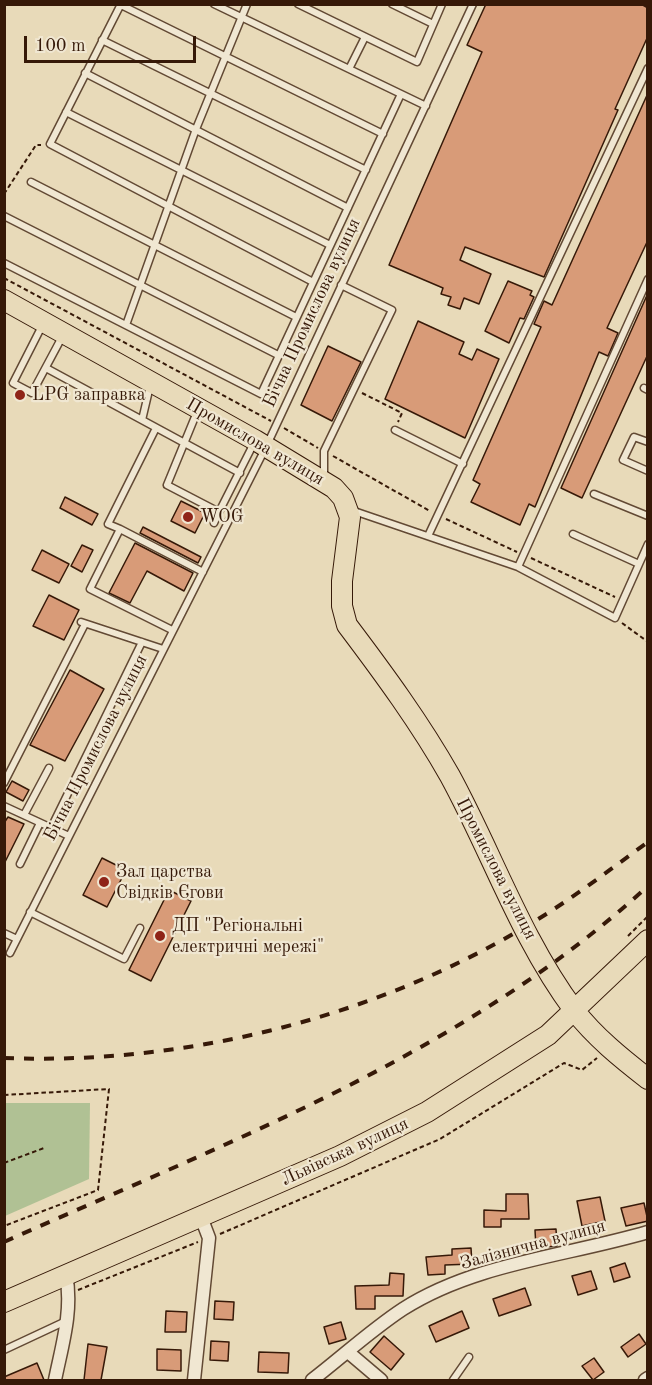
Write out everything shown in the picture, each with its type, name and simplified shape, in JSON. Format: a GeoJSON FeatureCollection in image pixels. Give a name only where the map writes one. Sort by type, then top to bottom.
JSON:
{"type":"FeatureCollection","features":[{"type":"Feature","properties":{"kind":"main road","name":"Промислова вулиця"},"geometry":{"type":"LineString","coordinates":[[4,300],[65,332],[324,481],[343,498],[348,508],[350,531],[342,606],[347,625],[418,721],[451,778],[525,927],[575,1011],[608,1047],[648,1079]]}},
{"type":"Feature","properties":{"kind":"main road","name":"Львівська вулиця"},"geometry":{"type":"LineString","coordinates":[[4,1302],[68,1284],[201,1217],[340,1156],[427,1112],[548,1035],[648,940]]}},
{"type":"Feature","properties":{"kind":"street"},"geometry":{"type":"LineString","coordinates":[[194,1380],[209,1238],[201,1217]]}},
{"type":"Feature","properties":{"kind":"street","name":"Залізнична вулиця"},"geometry":{"type":"LineString","coordinates":[[312,1380],[403,1309],[444,1289],[488,1272],[648,1232]]}},
{"type":"Feature","properties":{"kind":"street"},"geometry":{"type":"LineString","coordinates":[[55,1380],[68,1320],[68,1284]]}},
{"type":"Feature","properties":{"kind":"street"},"geometry":{"type":"LineString","coordinates":[[348,1352],[381,1380]]}},
{"type":"Feature","properties":{"kind":"lane"},"geometry":{"type":"LineString","coordinates":[[214,4],[426,106]]}},
{"type":"Feature","properties":{"kind":"lane"},"geometry":{"type":"LineString","coordinates":[[126,325],[196,129],[248,4]]}},
{"type":"Feature","properties":{"kind":"lane"},"geometry":{"type":"LineString","coordinates":[[298,4],[417,62],[441,4]]}},
{"type":"Feature","properties":{"kind":"lane"},"geometry":{"type":"LineString","coordinates":[[392,4],[433,24]]}},
{"type":"Feature","properties":{"kind":"lane","name":"Бічна Промислова вулиця"},"geometry":{"type":"LineString","coordinates":[[10,953],[202,572],[260,444],[341,285],[473,4]]}},
{"type":"Feature","properties":{"kind":"lane"},"geometry":{"type":"LineString","coordinates":[[313,282],[50,144],[121,5],[383,134]]}},
{"type":"Feature","properties":{"kind":"lane"},"geometry":{"type":"LineString","coordinates":[[349,69],[365,37]]}},
{"type":"Feature","properties":{"kind":"lane"},"geometry":{"type":"LineString","coordinates":[[102,40],[366,170]]}},
{"type":"Feature","properties":{"kind":"lane"},"geometry":{"type":"LineString","coordinates":[[428,536],[648,68]]}},
{"type":"Feature","properties":{"kind":"lane"},"geometry":{"type":"LineString","coordinates":[[85,73],[348,208]]}},
{"type":"Feature","properties":{"kind":"lane"},"geometry":{"type":"LineString","coordinates":[[4,263],[261,394],[402,94]]}},
{"type":"Feature","properties":{"kind":"lane"},"geometry":{"type":"LineString","coordinates":[[66,112],[330,245]]}},
{"type":"Feature","properties":{"kind":"lane"},"geometry":{"type":"LineString","coordinates":[[30,182],[296,317]]}},
{"type":"Feature","properties":{"kind":"lane"},"geometry":{"type":"LineString","coordinates":[[4,216],[279,355]]}},
{"type":"Feature","properties":{"kind":"lane"},"geometry":{"type":"LineString","coordinates":[[518,567],[648,279]]}},
{"type":"Feature","properties":{"kind":"lane"},"geometry":{"type":"LineString","coordinates":[[324,481],[324,451],[392,310],[341,285]]}},
{"type":"Feature","properties":{"kind":"lane"},"geometry":{"type":"LineString","coordinates":[[45,321],[13,383],[32,393],[65,332]]}},
{"type":"Feature","properties":{"kind":"lane"},"geometry":{"type":"LineString","coordinates":[[46,368],[240,473]]}},
{"type":"Feature","properties":{"kind":"lane"},"geometry":{"type":"LineString","coordinates":[[142,420],[151,382]]}},
{"type":"Feature","properties":{"kind":"lane"},"geometry":{"type":"LineString","coordinates":[[198,409],[167,484],[219,512]]}},
{"type":"Feature","properties":{"kind":"lane"},"geometry":{"type":"LineString","coordinates":[[156,428],[108,524],[202,572]]}},
{"type":"Feature","properties":{"kind":"lane"},"geometry":{"type":"LineString","coordinates":[[395,430],[462,464]]}},
{"type":"Feature","properties":{"kind":"lane"},"geometry":{"type":"LineString","coordinates":[[648,442],[634,437],[623,460],[648,471]]}},
{"type":"Feature","properties":{"kind":"lane"},"geometry":{"type":"LineString","coordinates":[[214,523],[240,473],[260,444]]}},
{"type":"Feature","properties":{"kind":"lane"},"geometry":{"type":"LineString","coordinates":[[594,494],[648,516]]}},
{"type":"Feature","properties":{"kind":"lane"},"geometry":{"type":"LineString","coordinates":[[348,508],[518,567],[615,618],[648,544]]}},
{"type":"Feature","properties":{"kind":"lane"},"geometry":{"type":"LineString","coordinates":[[120,530],[90,589],[172,630]]}},
{"type":"Feature","properties":{"kind":"lane"},"geometry":{"type":"LineString","coordinates":[[573,534],[639,564]]}},
{"type":"Feature","properties":{"kind":"lane"},"geometry":{"type":"LineString","coordinates":[[4,783],[83,623],[163,649]]}},
{"type":"Feature","properties":{"kind":"lane"},"geometry":{"type":"LineString","coordinates":[[51,828],[142,642]]}},
{"type":"Feature","properties":{"kind":"lane"},"geometry":{"type":"LineString","coordinates":[[24,815],[49,768]]}},
{"type":"Feature","properties":{"kind":"lane"},"geometry":{"type":"LineString","coordinates":[[4,806],[69,836]]}},
{"type":"Feature","properties":{"kind":"lane"},"geometry":{"type":"LineString","coordinates":[[20,864],[40,823]]}},
{"type":"Feature","properties":{"kind":"lane"},"geometry":{"type":"LineString","coordinates":[[30,912],[124,959],[140,928]]}},
{"type":"Feature","properties":{"kind":"lane"},"geometry":{"type":"LineString","coordinates":[[4,933],[17,939]]}},
{"type":"Feature","properties":{"kind":"lane"},"geometry":{"type":"LineString","coordinates":[[4,1350],[68,1320]]}},
{"type":"Feature","properties":{"kind":"lane"},"geometry":{"type":"LineString","coordinates":[[453,1380],[469,1357]]}},
{"type":"Feature","properties":{"kind":"path"},"geometry":{"type":"LineString","coordinates":[[4,194],[36,145],[50,144]]}},
{"type":"Feature","properties":{"kind":"path"},"geometry":{"type":"LineString","coordinates":[[354,389],[402,413],[395,430]]}},
{"type":"Feature","properties":{"kind":"path"},"geometry":{"type":"LineString","coordinates":[[284,429],[438,515],[623,601]]}},
{"type":"Feature","properties":{"kind":"path"},"geometry":{"type":"LineString","coordinates":[[615,618],[648,642]]}},
{"type":"Feature","properties":{"kind":"path"},"geometry":{"type":"LineString","coordinates":[[68,1284],[209,1238],[440,1139],[564,1063],[582,1070],[602,1053]]}},
{"type":"Feature","properties":{"kind":"path"},"geometry":{"type":"LineString","coordinates":[[4,1095],[109,1089],[98,1190],[4,1226]]}},
{"type":"Feature","properties":{"kind":"path"},"geometry":{"type":"LineString","coordinates":[[4,1163],[44,1148]]}},
{"type":"Feature","properties":{"kind":"green space"},"geometry":{"type":"Polygon","coordinates":[[[5,1103],[90,1103],[89,1179],[5,1216],[5,1103]]]}},
{"type":"Feature","properties":{"kind":"building"},"geometry":{"type":"Polygon","coordinates":[[[486,4],[641,4],[648,8],[648,36],[544,277],[465,247],[460,260],[491,274],[479,304],[464,298],[460,309],[448,305],[451,297],[441,294],[443,288],[389,265],[482,52],[467,45],[486,4]]]}},
{"type":"Feature","properties":{"kind":"building"},"geometry":{"type":"Polygon","coordinates":[[[648,93],[648,240],[607,328],[618,333],[608,356],[599,352],[535,507],[529,504],[520,525],[471,502],[480,484],[473,480],[541,327],[534,324],[544,301],[552,305],[648,93]]]}},
{"type":"Feature","properties":{"kind":"building"},"geometry":{"type":"Polygon","coordinates":[[[508,281],[532,291],[530,295],[534,297],[524,319],[520,318],[509,343],[485,331],[508,281]]]}},
{"type":"Feature","properties":{"kind":"building"},"geometry":{"type":"Polygon","coordinates":[[[648,293],[648,354],[582,498],[561,488],[648,293]]]}},
{"type":"Feature","properties":{"kind":"building"},"geometry":{"type":"Polygon","coordinates":[[[418,321],[464,342],[459,354],[472,360],[477,349],[499,359],[465,438],[385,399],[418,321]]]}},
{"type":"Feature","properties":{"kind":"building"},"geometry":{"type":"Polygon","coordinates":[[[328,346],[361,362],[332,421],[301,405],[328,346]]]}},
{"type":"Feature","properties":{"kind":"building"},"geometry":{"type":"Polygon","coordinates":[[[65,497],[98,514],[92,525],[60,508],[65,497]]]}},
{"type":"Feature","properties":{"kind":"building","name":"WOG"},"geometry":{"type":"Polygon","coordinates":[[[181,501],[205,513],[195,533],[171,521],[181,501]]]}},
{"type":"Feature","properties":{"kind":"building"},"geometry":{"type":"Polygon","coordinates":[[[143,527],[201,557],[198,563],[140,533],[143,527]]]}},
{"type":"Feature","properties":{"kind":"building"},"geometry":{"type":"Polygon","coordinates":[[[135,543],[193,573],[184,591],[147,571],[130,603],[109,593],[135,543]]]}},
{"type":"Feature","properties":{"kind":"building"},"geometry":{"type":"Polygon","coordinates":[[[82,545],[93,550],[82,572],[71,566],[82,545]]]}},
{"type":"Feature","properties":{"kind":"building"},"geometry":{"type":"Polygon","coordinates":[[[42,550],[69,564],[59,583],[32,570],[42,550]]]}},
{"type":"Feature","properties":{"kind":"building"},"geometry":{"type":"Polygon","coordinates":[[[49,595],[79,610],[64,640],[33,626],[49,595]]]}},
{"type":"Feature","properties":{"kind":"building"},"geometry":{"type":"Polygon","coordinates":[[[70,670],[104,689],[65,761],[30,745],[70,670]]]}},
{"type":"Feature","properties":{"kind":"building"},"geometry":{"type":"Polygon","coordinates":[[[12,781],[29,790],[23,801],[6,792],[12,781]]]}},
{"type":"Feature","properties":{"kind":"building"},"geometry":{"type":"Polygon","coordinates":[[[8,817],[24,824],[4,864],[4,823],[8,817]]]}},
{"type":"Feature","properties":{"kind":"building","name":"Зал царства Свідків Єгови"},"geometry":{"type":"Polygon","coordinates":[[[102,858],[126,870],[107,907],[83,895],[102,858]]]}},
{"type":"Feature","properties":{"kind":"building","name":"ДП \"Регіональні електричні мережі\""},"geometry":{"type":"Polygon","coordinates":[[[169,890],[191,901],[151,981],[129,970],[169,890]]]}},
{"type":"Feature","properties":{"kind":"building"},"geometry":{"type":"Polygon","coordinates":[[[506,1194],[528,1194],[529,1219],[501,1219],[501,1227],[484,1227],[484,1210],[506,1211],[506,1194]]]}},
{"type":"Feature","properties":{"kind":"building"},"geometry":{"type":"Polygon","coordinates":[[[600,1197],[605,1221],[582,1226],[577,1201],[600,1197]]]}},
{"type":"Feature","properties":{"kind":"building"},"geometry":{"type":"Polygon","coordinates":[[[644,1203],[648,1221],[626,1226],[621,1208],[644,1203]]]}},
{"type":"Feature","properties":{"kind":"building"},"geometry":{"type":"Polygon","coordinates":[[[556,1229],[557,1246],[536,1248],[535,1230],[556,1229]]]}},
{"type":"Feature","properties":{"kind":"building"},"geometry":{"type":"Polygon","coordinates":[[[471,1248],[472,1264],[445,1265],[445,1274],[428,1275],[426,1257],[452,1255],[452,1249],[471,1248]]]}},
{"type":"Feature","properties":{"kind":"building"},"geometry":{"type":"Polygon","coordinates":[[[625,1263],[630,1277],[614,1282],[610,1268],[625,1263]]]}},
{"type":"Feature","properties":{"kind":"building"},"geometry":{"type":"Polygon","coordinates":[[[591,1271],[597,1289],[578,1295],[572,1276],[591,1271]]]}},
{"type":"Feature","properties":{"kind":"building"},"geometry":{"type":"Polygon","coordinates":[[[390,1273],[404,1274],[403,1296],[375,1296],[375,1309],[356,1309],[355,1286],[389,1285],[390,1273]]]}},
{"type":"Feature","properties":{"kind":"building"},"geometry":{"type":"Polygon","coordinates":[[[525,1288],[531,1305],[499,1316],[493,1299],[525,1288]]]}},
{"type":"Feature","properties":{"kind":"building"},"geometry":{"type":"Polygon","coordinates":[[[215,1301],[234,1302],[233,1320],[214,1319],[215,1301]]]}},
{"type":"Feature","properties":{"kind":"building"},"geometry":{"type":"Polygon","coordinates":[[[166,1311],[187,1312],[186,1332],[165,1332],[166,1311]]]}},
{"type":"Feature","properties":{"kind":"building"},"geometry":{"type":"Polygon","coordinates":[[[462,1311],[469,1328],[436,1342],[429,1326],[462,1311]]]}},
{"type":"Feature","properties":{"kind":"building"},"geometry":{"type":"Polygon","coordinates":[[[341,1322],[346,1339],[329,1344],[324,1327],[341,1322]]]}},
{"type":"Feature","properties":{"kind":"building"},"geometry":{"type":"Polygon","coordinates":[[[639,1334],[646,1344],[628,1357],[621,1347],[639,1334]]]}},
{"type":"Feature","properties":{"kind":"building"},"geometry":{"type":"Polygon","coordinates":[[[384,1336],[404,1354],[391,1370],[370,1352],[384,1336]]]}},
{"type":"Feature","properties":{"kind":"building"},"geometry":{"type":"Polygon","coordinates":[[[211,1341],[229,1342],[228,1361],[210,1360],[211,1341]]]}},
{"type":"Feature","properties":{"kind":"building"},"geometry":{"type":"Polygon","coordinates":[[[88,1344],[107,1347],[101,1380],[84,1380],[88,1344]]]}},
{"type":"Feature","properties":{"kind":"building"},"geometry":{"type":"Polygon","coordinates":[[[157,1349],[181,1350],[181,1371],[157,1370],[157,1349]]]}},
{"type":"Feature","properties":{"kind":"building"},"geometry":{"type":"Polygon","coordinates":[[[259,1352],[289,1353],[288,1373],[258,1372],[259,1352]]]}},
{"type":"Feature","properties":{"kind":"building"},"geometry":{"type":"Polygon","coordinates":[[[594,1358],[604,1372],[593,1380],[582,1366],[594,1358]]]}},
{"type":"Feature","properties":{"kind":"building"},"geometry":{"type":"Polygon","coordinates":[[[37,1363],[44,1380],[4,1380],[4,1377],[37,1363]]]}},
{"type":"Feature","properties":{"kind":"railway"},"geometry":{"type":"LineString","coordinates":[[4,1058],[72,1058],[140,1053],[207,1044],[274,1030],[339,1011],[404,987],[465,959],[525,927],[572,897],[648,842]]}},
{"type":"Feature","properties":{"kind":"railway"},"geometry":{"type":"LineString","coordinates":[[4,1242],[258,1130],[341,1090],[422,1046],[501,998],[577,945],[648,886]]}},
{"type":"Feature","properties":{"kind":"place","name":"LPG заправка"},"geometry":{"type":"Point","coordinates":[20,395]}},
{"type":"Feature","properties":{"kind":"place","name":"WOG"},"geometry":{"type":"Point","coordinates":[188,517]}},
{"type":"Feature","properties":{"kind":"place","name":"Зал царства Свідків Єгови"},"geometry":{"type":"Point","coordinates":[104,882]}},
{"type":"Feature","properties":{"kind":"place","name":"ДП \"Регіональні електричні мережі\""},"geometry":{"type":"Point","coordinates":[160,936]}}]}
